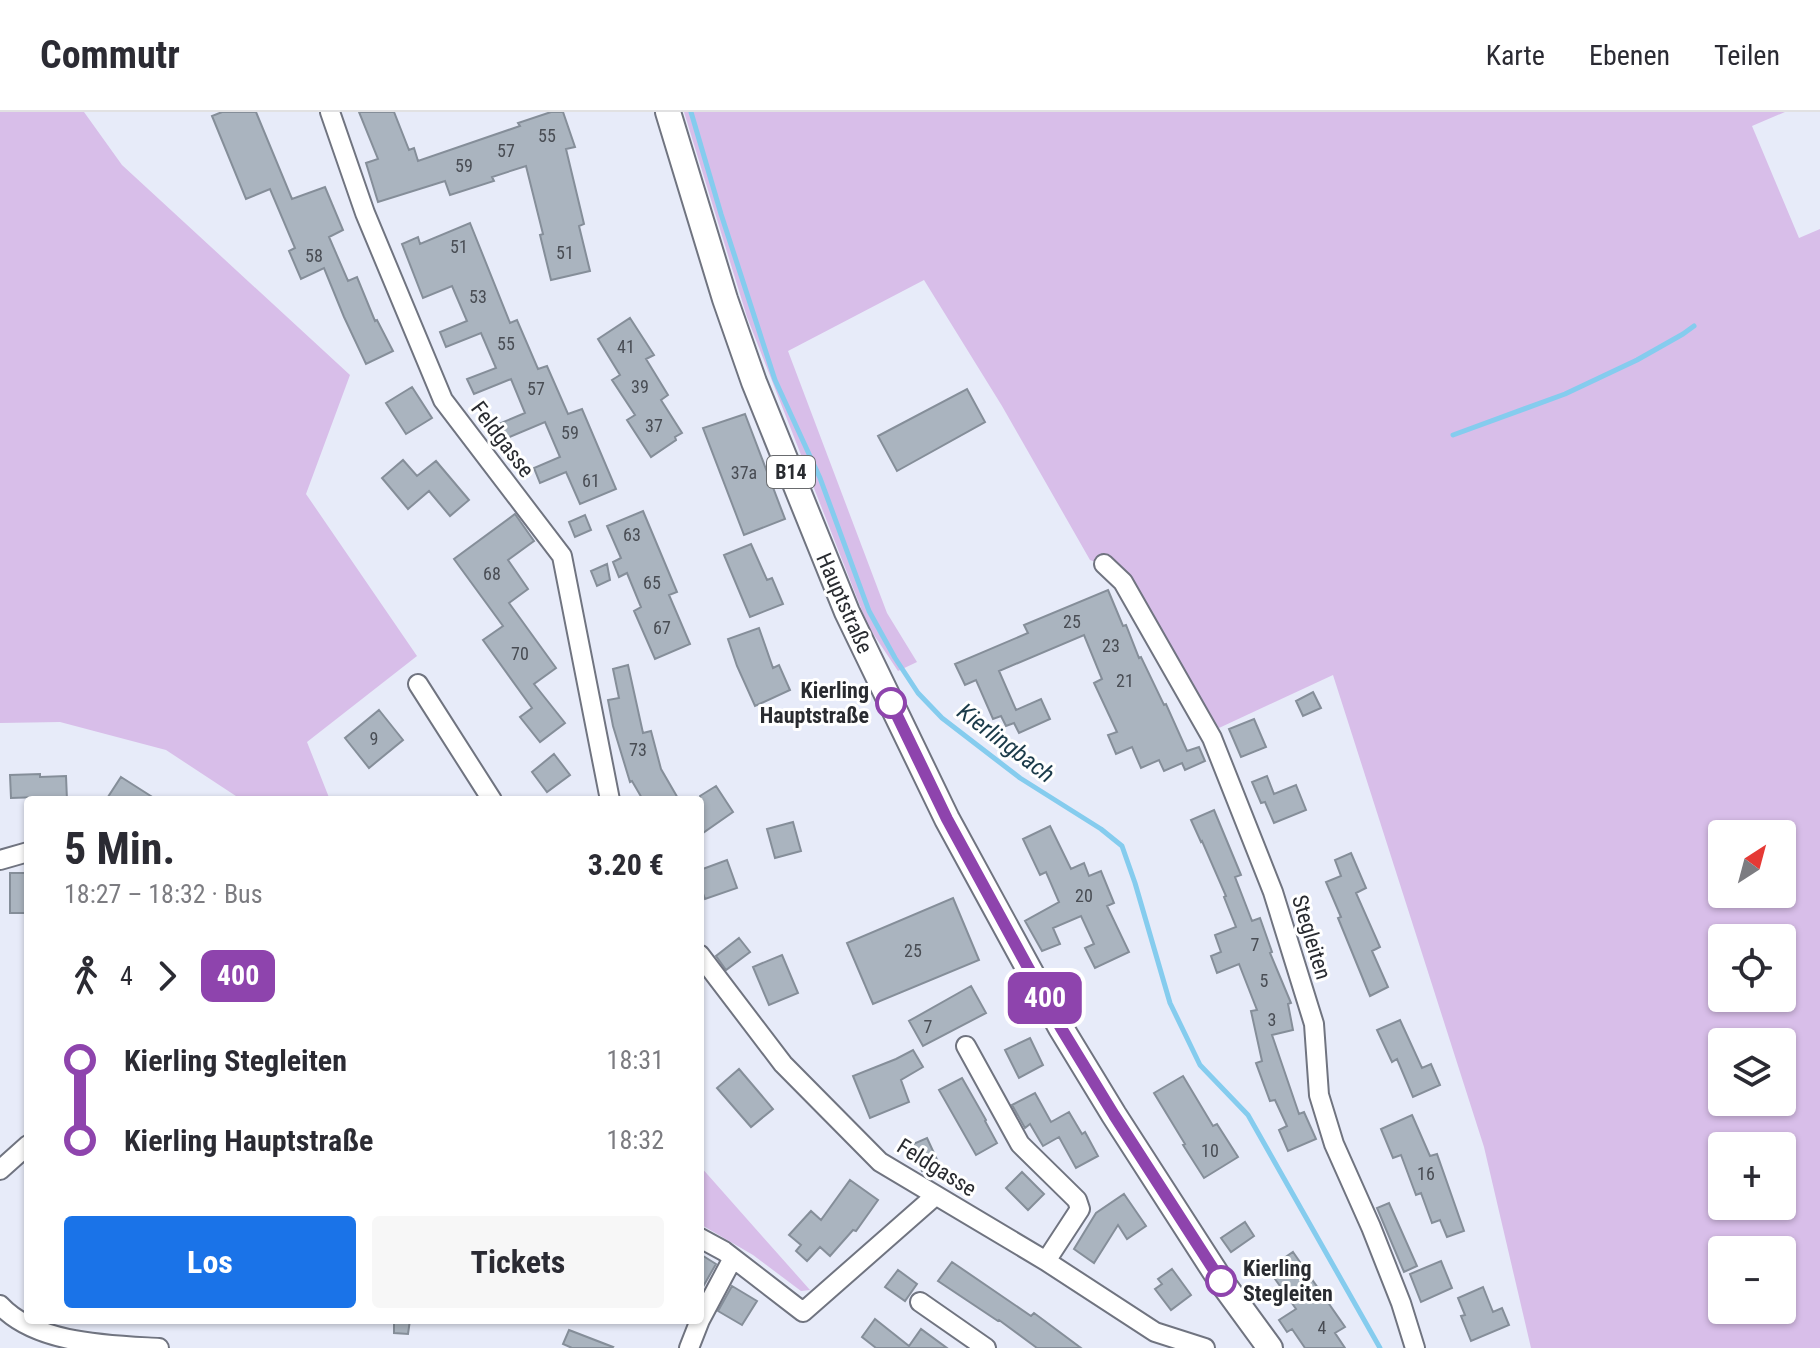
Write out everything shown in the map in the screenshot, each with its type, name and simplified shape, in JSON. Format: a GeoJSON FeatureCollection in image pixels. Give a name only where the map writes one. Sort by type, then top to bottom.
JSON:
{"type":"FeatureCollection","features":[{"type":"Feature","properties":{"kind":"main road","name":"Hauptstraße"},"geometry":{"type":"LineString","coordinates":[[668,112],[725,299],[754,382],[847,612],[947,819],[1061,1028],[1221,1281],[1270,1348]]}},
{"type":"Feature","properties":{"kind":"street","name":"Feldgasse"},"geometry":{"type":"LineString","coordinates":[[330,112],[365,213],[443,400],[562,556],[609,796]]}},
{"type":"Feature","properties":{"kind":"street","name":"Stegleiten"},"geometry":{"type":"LineString","coordinates":[[1104,564],[1123,582],[1212,738],[1273,892],[1314,1024],[1319,1095],[1334,1144],[1371,1227],[1415,1348]]}},
{"type":"Feature","properties":{"kind":"street"},"geometry":{"type":"LineString","coordinates":[[418,684],[489,796]]}},
{"type":"Feature","properties":{"kind":"street"},"geometry":{"type":"LineString","coordinates":[[0,860],[24,853]]}},
{"type":"Feature","properties":{"kind":"street","name":"Feldgasse"},"geometry":{"type":"LineString","coordinates":[[704,960],[783,1064],[880,1162],[1046,1261],[1155,1332],[1205,1348]]}},
{"type":"Feature","properties":{"kind":"street"},"geometry":{"type":"LineString","coordinates":[[966,1046],[1020,1144],[1077,1200],[1080,1209],[1046,1261]]}},
{"type":"Feature","properties":{"kind":"street"},"geometry":{"type":"LineString","coordinates":[[0,1170],[24,1149]]}},
{"type":"Feature","properties":{"kind":"street"},"geometry":{"type":"LineString","coordinates":[[704,1240],[733,1258],[803,1312],[935,1196]]}},
{"type":"Feature","properties":{"kind":"street"},"geometry":{"type":"LineString","coordinates":[[704,1310],[733,1258]]}},
{"type":"Feature","properties":{"kind":"street"},"geometry":{"type":"LineString","coordinates":[[920,1302],[986,1348]]}},
{"type":"Feature","properties":{"kind":"street"},"geometry":{"type":"LineString","coordinates":[[4,1314],[24,1323]]}},
{"type":"Feature","properties":{"kind":"street"},"geometry":{"type":"LineString","coordinates":[[27,1324],[56,1337],[159,1348]]}},
{"type":"Feature","properties":{"kind":"street"},"geometry":{"type":"LineString","coordinates":[[689,1348],[698,1324]]}},
{"type":"Feature","properties":{"kind":"shaded area"},"geometry":{"type":"Polygon","coordinates":[[[0,112],[84,112],[122,165],[350,375],[306,494],[417,656],[307,742],[328,796],[236,796],[166,750],[60,722],[0,723],[0,112]]]}},
{"type":"Feature","properties":{"kind":"shaded area"},"geometry":{"type":"Polygon","coordinates":[[[684,112],[1785,112],[1752,126],[1799,238],[1820,229],[1820,1348],[1531,1348],[1484,1147],[1333,675],[1219,728],[1126,573],[1090,560],[1002,406],[924,280],[788,351],[887,613],[917,662],[898,671],[868,626],[747,317],[684,112]]]}},
{"type":"Feature","properties":{"kind":"shaded area"},"geometry":{"type":"Polygon","coordinates":[[[704,1171],[810,1290],[801,1291],[753,1255],[704,1226],[704,1171]]]}},
{"type":"Feature","properties":{"kind":"building"},"geometry":{"type":"Polygon","coordinates":[[[222,112],[256,112],[292,199],[325,187],[343,230],[329,237],[348,281],[357,277],[375,321],[393,351],[366,364],[324,268],[301,279],[289,251],[295,248],[270,189],[246,199],[212,116],[222,112]]]}},
{"type":"Feature","properties":{"kind":"building"},"geometry":{"type":"Polygon","coordinates":[[[359,112],[394,112],[409,150],[414,148],[418,161],[520,126],[518,123],[551,112],[563,112],[575,147],[566,149],[584,224],[579,226],[590,271],[551,280],[526,166],[492,177],[494,181],[450,195],[445,181],[378,202],[366,163],[378,159],[359,112]]]}},
{"type":"Feature","properties":{"kind":"building"},"geometry":{"type":"Polygon","coordinates":[[[470,223],[510,323],[517,320],[538,369],[547,366],[568,414],[582,409],[616,489],[580,504],[566,472],[540,483],[534,468],[560,457],[545,422],[507,438],[501,423],[525,413],[511,379],[474,394],[467,379],[496,368],[481,333],[446,347],[440,332],[467,321],[452,286],[423,298],[402,244],[418,237],[420,244],[470,223]]]}},
{"type":"Feature","properties":{"kind":"building"},"geometry":{"type":"Polygon","coordinates":[[[630,318],[654,355],[646,359],[668,395],[661,400],[682,433],[651,457],[627,420],[635,415],[612,380],[620,375],[598,339],[630,318]]]}},
{"type":"Feature","properties":{"kind":"building"},"geometry":{"type":"Polygon","coordinates":[[[412,387],[432,418],[406,434],[386,403],[412,387]]]}},
{"type":"Feature","properties":{"kind":"building"},"geometry":{"type":"Polygon","coordinates":[[[967,389],[985,422],[897,471],[878,436],[967,389]]]}},
{"type":"Feature","properties":{"kind":"building"},"geometry":{"type":"Polygon","coordinates":[[[745,414],[785,519],[744,535],[703,428],[745,414]]]}},
{"type":"Feature","properties":{"kind":"building"},"geometry":{"type":"Polygon","coordinates":[[[403,460],[417,476],[436,461],[469,500],[450,516],[429,491],[408,509],[382,478],[403,460]]]}},
{"type":"Feature","properties":{"kind":"building"},"geometry":{"type":"Polygon","coordinates":[[[643,511],[677,592],[669,595],[690,644],[655,659],[634,611],[641,607],[627,573],[619,577],[613,562],[621,558],[607,526],[643,511]]]}},
{"type":"Feature","properties":{"kind":"building"},"geometry":{"type":"Polygon","coordinates":[[[515,514],[534,541],[508,560],[528,589],[509,603],[556,668],[534,684],[565,723],[540,742],[520,717],[532,708],[483,640],[503,626],[454,559],[515,514]]]}},
{"type":"Feature","properties":{"kind":"building"},"geometry":{"type":"Polygon","coordinates":[[[585,515],[591,530],[575,537],[569,522],[585,515]]]}},
{"type":"Feature","properties":{"kind":"building"},"geometry":{"type":"Polygon","coordinates":[[[751,544],[767,580],[772,578],[783,604],[750,617],[724,555],[751,544]]]}},
{"type":"Feature","properties":{"kind":"building"},"geometry":{"type":"Polygon","coordinates":[[[607,564],[610,580],[597,586],[591,571],[607,564]]]}},
{"type":"Feature","properties":{"kind":"building"},"geometry":{"type":"Polygon","coordinates":[[[1108,590],[1187,751],[1199,747],[1205,761],[1185,770],[1182,763],[1164,771],[1159,760],[1141,768],[1132,747],[1116,754],[1108,735],[1117,732],[1094,683],[1102,679],[1084,635],[999,671],[1016,710],[1041,699],[1050,719],[1019,733],[1014,723],[1006,726],[1001,716],[993,719],[976,680],[965,685],[955,664],[1028,633],[1024,625],[1108,590]]]}},
{"type":"Feature","properties":{"kind":"building"},"geometry":{"type":"Polygon","coordinates":[[[759,628],[773,668],[779,665],[790,690],[755,706],[728,639],[759,628]]]}},
{"type":"Feature","properties":{"kind":"building"},"geometry":{"type":"Polygon","coordinates":[[[628,665],[643,733],[651,731],[661,769],[677,796],[641,796],[630,782],[608,700],[619,698],[613,669],[628,665]]]}},
{"type":"Feature","properties":{"kind":"building"},"geometry":{"type":"Polygon","coordinates":[[[1313,692],[1321,708],[1303,716],[1296,701],[1313,692]]]}},
{"type":"Feature","properties":{"kind":"building"},"geometry":{"type":"Polygon","coordinates":[[[379,710],[403,740],[369,768],[345,738],[379,710]]]}},
{"type":"Feature","properties":{"kind":"building"},"geometry":{"type":"Polygon","coordinates":[[[1254,719],[1266,747],[1241,757],[1229,729],[1254,719]]]}},
{"type":"Feature","properties":{"kind":"building"},"geometry":{"type":"Polygon","coordinates":[[[554,754],[570,775],[547,792],[532,772],[554,754]]]}},
{"type":"Feature","properties":{"kind":"building"},"geometry":{"type":"Polygon","coordinates":[[[10,775],[66,776],[67,796],[11,798],[10,775]]]}},
{"type":"Feature","properties":{"kind":"building"},"geometry":{"type":"Polygon","coordinates":[[[1267,776],[1274,794],[1296,785],[1306,810],[1274,823],[1252,782],[1267,776]]]}},
{"type":"Feature","properties":{"kind":"building"},"geometry":{"type":"Polygon","coordinates":[[[121,777],[151,796],[109,796],[121,777]]]}},
{"type":"Feature","properties":{"kind":"building"},"geometry":{"type":"Polygon","coordinates":[[[716,786],[733,812],[704,832],[704,796],[700,796],[716,786]]]}},
{"type":"Feature","properties":{"kind":"building"},"geometry":{"type":"Polygon","coordinates":[[[1214,810],[1241,875],[1235,877],[1252,921],[1260,918],[1270,953],[1291,1003],[1288,1004],[1293,1030],[1272,1035],[1299,1114],[1304,1112],[1316,1139],[1288,1151],[1279,1130],[1287,1126],[1275,1100],[1270,1101],[1256,1063],[1262,1061],[1251,1011],[1257,1010],[1239,964],[1217,973],[1211,956],[1221,952],[1215,935],[1236,927],[1226,896],[1191,820],[1214,810]]]}},
{"type":"Feature","properties":{"kind":"building"},"geometry":{"type":"Polygon","coordinates":[[[793,822],[801,851],[775,858],[767,829],[793,822]]]}},
{"type":"Feature","properties":{"kind":"building"},"geometry":{"type":"Polygon","coordinates":[[[1050,826],[1071,869],[1084,863],[1089,876],[1101,871],[1114,903],[1107,906],[1129,952],[1095,968],[1085,948],[1094,944],[1081,916],[1053,928],[1060,944],[1042,951],[1025,921],[1059,902],[1046,872],[1040,875],[1023,839],[1050,826]]]}},
{"type":"Feature","properties":{"kind":"building"},"geometry":{"type":"Polygon","coordinates":[[[1351,853],[1366,888],[1356,893],[1380,947],[1372,951],[1388,987],[1370,996],[1326,882],[1341,876],[1335,860],[1351,853]]]}},
{"type":"Feature","properties":{"kind":"building"},"geometry":{"type":"Polygon","coordinates":[[[727,860],[737,888],[705,899],[704,869],[727,860]]]}},
{"type":"Feature","properties":{"kind":"building"},"geometry":{"type":"Polygon","coordinates":[[[10,873],[24,873],[24,913],[10,913],[10,873]]]}},
{"type":"Feature","properties":{"kind":"building"},"geometry":{"type":"Polygon","coordinates":[[[953,898],[979,960],[873,1004],[847,943],[953,898]]]}},
{"type":"Feature","properties":{"kind":"building"},"geometry":{"type":"Polygon","coordinates":[[[739,938],[750,952],[726,970],[716,956],[739,938]]]}},
{"type":"Feature","properties":{"kind":"building"},"geometry":{"type":"Polygon","coordinates":[[[782,955],[798,993],[769,1005],[753,967],[782,955]]]}},
{"type":"Feature","properties":{"kind":"building"},"geometry":{"type":"Polygon","coordinates":[[[971,986],[986,1013],[923,1046],[909,1021],[971,986]]]}},
{"type":"Feature","properties":{"kind":"building"},"geometry":{"type":"Polygon","coordinates":[[[1400,1020],[1422,1068],[1431,1064],[1440,1085],[1413,1097],[1397,1059],[1392,1062],[1377,1030],[1400,1020]]]}},
{"type":"Feature","properties":{"kind":"building"},"geometry":{"type":"Polygon","coordinates":[[[1030,1038],[1043,1065],[1019,1078],[1005,1050],[1030,1038]]]}},
{"type":"Feature","properties":{"kind":"building"},"geometry":{"type":"Polygon","coordinates":[[[913,1050],[923,1067],[901,1080],[909,1102],[870,1118],[853,1076],[913,1050]]]}},
{"type":"Feature","properties":{"kind":"building"},"geometry":{"type":"Polygon","coordinates":[[[739,1069],[773,1109],[751,1127],[717,1088],[739,1069]]]}},
{"type":"Feature","properties":{"kind":"building"},"geometry":{"type":"Polygon","coordinates":[[[1183,1076],[1213,1126],[1217,1124],[1238,1157],[1204,1178],[1154,1093],[1183,1076]]]}},
{"type":"Feature","properties":{"kind":"building"},"geometry":{"type":"Polygon","coordinates":[[[962,1078],[997,1143],[976,1155],[939,1090],[962,1078]]]}},
{"type":"Feature","properties":{"kind":"building"},"geometry":{"type":"Polygon","coordinates":[[[1035,1093],[1051,1122],[1069,1112],[1098,1156],[1076,1168],[1059,1137],[1043,1146],[1030,1124],[1025,1128],[1012,1105],[1035,1093]]]}},
{"type":"Feature","properties":{"kind":"building"},"geometry":{"type":"Polygon","coordinates":[[[1412,1115],[1430,1156],[1437,1154],[1464,1231],[1447,1237],[1440,1220],[1432,1223],[1421,1193],[1416,1195],[1401,1155],[1393,1158],[1381,1129],[1412,1115]]]}},
{"type":"Feature","properties":{"kind":"building"},"geometry":{"type":"Polygon","coordinates":[[[927,1138],[939,1164],[922,1171],[911,1145],[927,1138]]]}},
{"type":"Feature","properties":{"kind":"building"},"geometry":{"type":"Polygon","coordinates":[[[1022,1172],[1044,1194],[1028,1210],[1006,1188],[1022,1172]]]}},
{"type":"Feature","properties":{"kind":"building"},"geometry":{"type":"Polygon","coordinates":[[[850,1180],[878,1200],[856,1231],[853,1230],[830,1256],[820,1247],[807,1261],[796,1251],[801,1245],[789,1235],[811,1211],[821,1220],[850,1180]]]}},
{"type":"Feature","properties":{"kind":"building"},"geometry":{"type":"Polygon","coordinates":[[[1124,1194],[1146,1226],[1127,1239],[1118,1225],[1094,1263],[1074,1249],[1096,1213],[1124,1194]]]}},
{"type":"Feature","properties":{"kind":"building"},"geometry":{"type":"Polygon","coordinates":[[[1389,1203],[1417,1266],[1404,1272],[1377,1208],[1389,1203]]]}},
{"type":"Feature","properties":{"kind":"building"},"geometry":{"type":"Polygon","coordinates":[[[1245,1222],[1254,1236],[1231,1252],[1221,1238],[1245,1222]]]}},
{"type":"Feature","properties":{"kind":"building"},"geometry":{"type":"Polygon","coordinates":[[[1293,1252],[1345,1327],[1335,1333],[1345,1348],[1305,1348],[1292,1329],[1287,1332],[1279,1320],[1296,1309],[1268,1269],[1293,1252]]]}},
{"type":"Feature","properties":{"kind":"building"},"geometry":{"type":"Polygon","coordinates":[[[704,1256],[716,1264],[704,1285],[704,1256]]]}},
{"type":"Feature","properties":{"kind":"building"},"geometry":{"type":"Polygon","coordinates":[[[1441,1261],[1452,1288],[1421,1302],[1410,1274],[1441,1261]]]}},
{"type":"Feature","properties":{"kind":"building"},"geometry":{"type":"Polygon","coordinates":[[[952,1262],[1031,1316],[1034,1313],[1081,1348],[1037,1348],[938,1281],[952,1262]]]}},
{"type":"Feature","properties":{"kind":"building"},"geometry":{"type":"Polygon","coordinates":[[[1172,1269],[1191,1295],[1171,1310],[1155,1289],[1162,1284],[1158,1279],[1172,1269]]]}},
{"type":"Feature","properties":{"kind":"building"},"geometry":{"type":"Polygon","coordinates":[[[898,1270],[917,1284],[905,1301],[885,1287],[898,1270]]]}},
{"type":"Feature","properties":{"kind":"building"},"geometry":{"type":"Polygon","coordinates":[[[732,1286],[757,1301],[742,1325],[718,1311],[732,1286]]]}},
{"type":"Feature","properties":{"kind":"building"},"geometry":{"type":"Polygon","coordinates":[[[1483,1287],[1493,1312],[1502,1308],[1509,1325],[1471,1341],[1458,1298],[1483,1287]]]}},
{"type":"Feature","properties":{"kind":"building"},"geometry":{"type":"Polygon","coordinates":[[[875,1319],[909,1346],[921,1329],[947,1348],[876,1348],[862,1337],[875,1319]]]}},
{"type":"Feature","properties":{"kind":"building"},"geometry":{"type":"Polygon","coordinates":[[[394,1324],[409,1324],[408,1334],[394,1333],[394,1324]]]}},
{"type":"Feature","properties":{"kind":"building"},"geometry":{"type":"Polygon","coordinates":[[[569,1330],[613,1347],[572,1348],[563,1344],[569,1330]]]}},
{"type":"Feature","properties":{"kind":"waterway","name":"Kierlingbach"},"geometry":{"type":"LineString","coordinates":[[691,112],[775,380],[820,478],[869,611],[895,658],[918,693],[942,718],[1020,778],[1101,829],[1122,846],[1170,1003],[1200,1065],[1248,1115],[1380,1348]]}},
{"type":"Feature","properties":{"kind":"waterway"},"geometry":{"type":"LineString","coordinates":[[1453,435],[1565,394],[1637,360],[1694,326]]}},
{"type":"Feature","properties":{"kind":"bus line","name":"400"},"geometry":{"type":"LineString","coordinates":[[891,703],[947,819],[1061,1028],[1221,1281]]}},
{"type":"Feature","properties":{"kind":"place","name":"Kierling Hauptstraße"},"geometry":{"type":"Point","coordinates":[891,703]}},
{"type":"Feature","properties":{"kind":"place","name":"Kierling Stegleiten"},"geometry":{"type":"Point","coordinates":[1221,1281]}}]}
